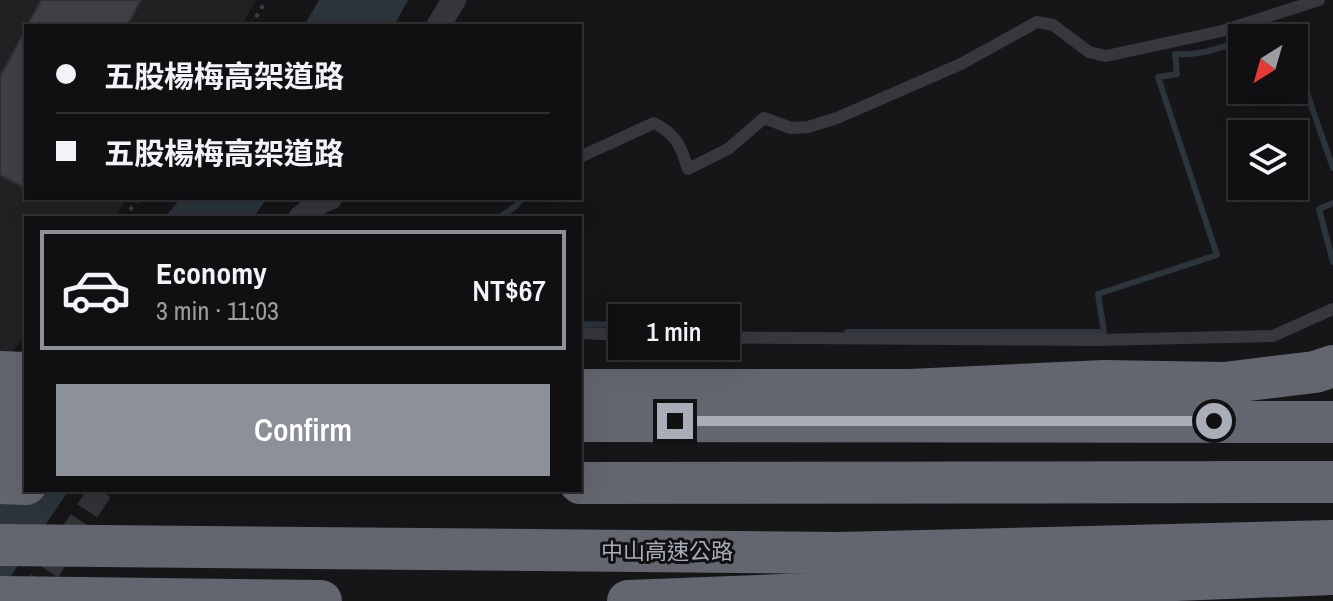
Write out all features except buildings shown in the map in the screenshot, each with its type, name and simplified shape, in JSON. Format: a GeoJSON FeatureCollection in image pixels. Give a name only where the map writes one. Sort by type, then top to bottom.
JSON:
{"type":"FeatureCollection","features":[{"type":"Feature","properties":{"kind":"highway"},"geometry":{"type":"LineString","coordinates":[[1224,383],[1315,372],[1333,366]]}},
{"type":"Feature","properties":{"kind":"highway"},"geometry":{"type":"LineString","coordinates":[[0,372],[24,373]]}},
{"type":"Feature","properties":{"kind":"highway"},"geometry":{"type":"LineString","coordinates":[[582,390],[910,390],[1104,381],[1333,387]]}},
{"type":"Feature","properties":{"kind":"highway"},"geometry":{"type":"LineString","coordinates":[[0,410],[24,411]]}},
{"type":"Feature","properties":{"kind":"highway"},"geometry":{"type":"LineString","coordinates":[[582,421],[1333,422]]}},
{"type":"Feature","properties":{"kind":"highway"},"geometry":{"type":"LineString","coordinates":[[0,449],[24,451]]}},
{"type":"Feature","properties":{"kind":"highway"},"geometry":{"type":"LineString","coordinates":[[582,483],[1333,482]]}},
{"type":"Feature","properties":{"kind":"highway"},"geometry":{"type":"LineString","coordinates":[[0,483],[24,484]]}},
{"type":"Feature","properties":{"kind":"highway","name":"中山高速公路"},"geometry":{"type":"LineString","coordinates":[[0,545],[838,553],[1333,541]]}},
{"type":"Feature","properties":{"kind":"highway"},"geometry":{"type":"LineString","coordinates":[[628,601],[1333,574]]}},
{"type":"Feature","properties":{"kind":"highway"},"geometry":{"type":"LineString","coordinates":[[11,597],[321,601]]}},
{"type":"Feature","properties":{"kind":"street"},"geometry":{"type":"LineString","coordinates":[[439,24],[454,0]]}},
{"type":"Feature","properties":{"kind":"street"},"geometry":{"type":"LineString","coordinates":[[302,216],[325,200]]}},
{"type":"Feature","properties":{"kind":"lane"},"geometry":{"type":"LineString","coordinates":[[582,156],[654,123],[669,130],[679,141],[688,169],[728,149],[764,118],[791,128],[808,127],[837,118],[935,76],[1037,22],[1053,25],[1089,52],[1106,56],[1222,31],[1319,0]]}},
{"type":"Feature","properties":{"kind":"lane"},"geometry":{"type":"LineString","coordinates":[[582,333],[667,337],[1082,340],[1273,336],[1333,309]]}},
{"type":"Feature","properties":{"kind":"path"},"geometry":{"type":"LineString","coordinates":[[252,24],[266,0]]}},
{"type":"Feature","properties":{"kind":"shaded area"},"geometry":{"type":"Polygon","coordinates":[[[0,0],[256,0],[242,24],[24,24],[24,200],[126,200],[114,216],[24,216],[24,337],[10,355],[0,354],[0,0]]]}},
{"type":"Feature","properties":{"kind":"shaded area"},"geometry":{"type":"Polygon","coordinates":[[[319,0],[408,0],[395,24],[305,24],[319,0]]]}},
{"type":"Feature","properties":{"kind":"shaded area"},"geometry":{"type":"Polygon","coordinates":[[[179,200],[266,200],[254,216],[166,216],[179,200]]]}},
{"type":"Feature","properties":{"kind":"shaded area"},"geometry":{"type":"Polygon","coordinates":[[[0,408],[24,492],[68,492],[0,592],[0,408]]]}},
{"type":"Feature","properties":{"kind":"waterway"},"geometry":{"type":"LineString","coordinates":[[847,332],[1104,332],[1098,294],[1217,255],[1158,77],[1177,74],[1175,54],[1201,53],[1228,45]]}},
{"type":"Feature","properties":{"kind":"waterway"},"geometry":{"type":"LineString","coordinates":[[1308,96],[1333,168]]}},
{"type":"Feature","properties":{"kind":"waterway"},"geometry":{"type":"LineString","coordinates":[[501,216],[520,200]]}},
{"type":"Feature","properties":{"kind":"waterway"},"geometry":{"type":"LineString","coordinates":[[1333,203],[1319,209],[1333,262]]}},
{"type":"Feature","properties":{"kind":"waterway"},"geometry":{"type":"LineString","coordinates":[[582,324],[676,326]]}},
{"type":"Feature","properties":{"kind":"tunnel"},"geometry":{"type":"LineString","coordinates":[[28,601],[100,492]]}},
{"type":"Feature","properties":{"kind":"route"},"geometry":{"type":"LineString","coordinates":[[675,421],[1214,421]]}}]}
